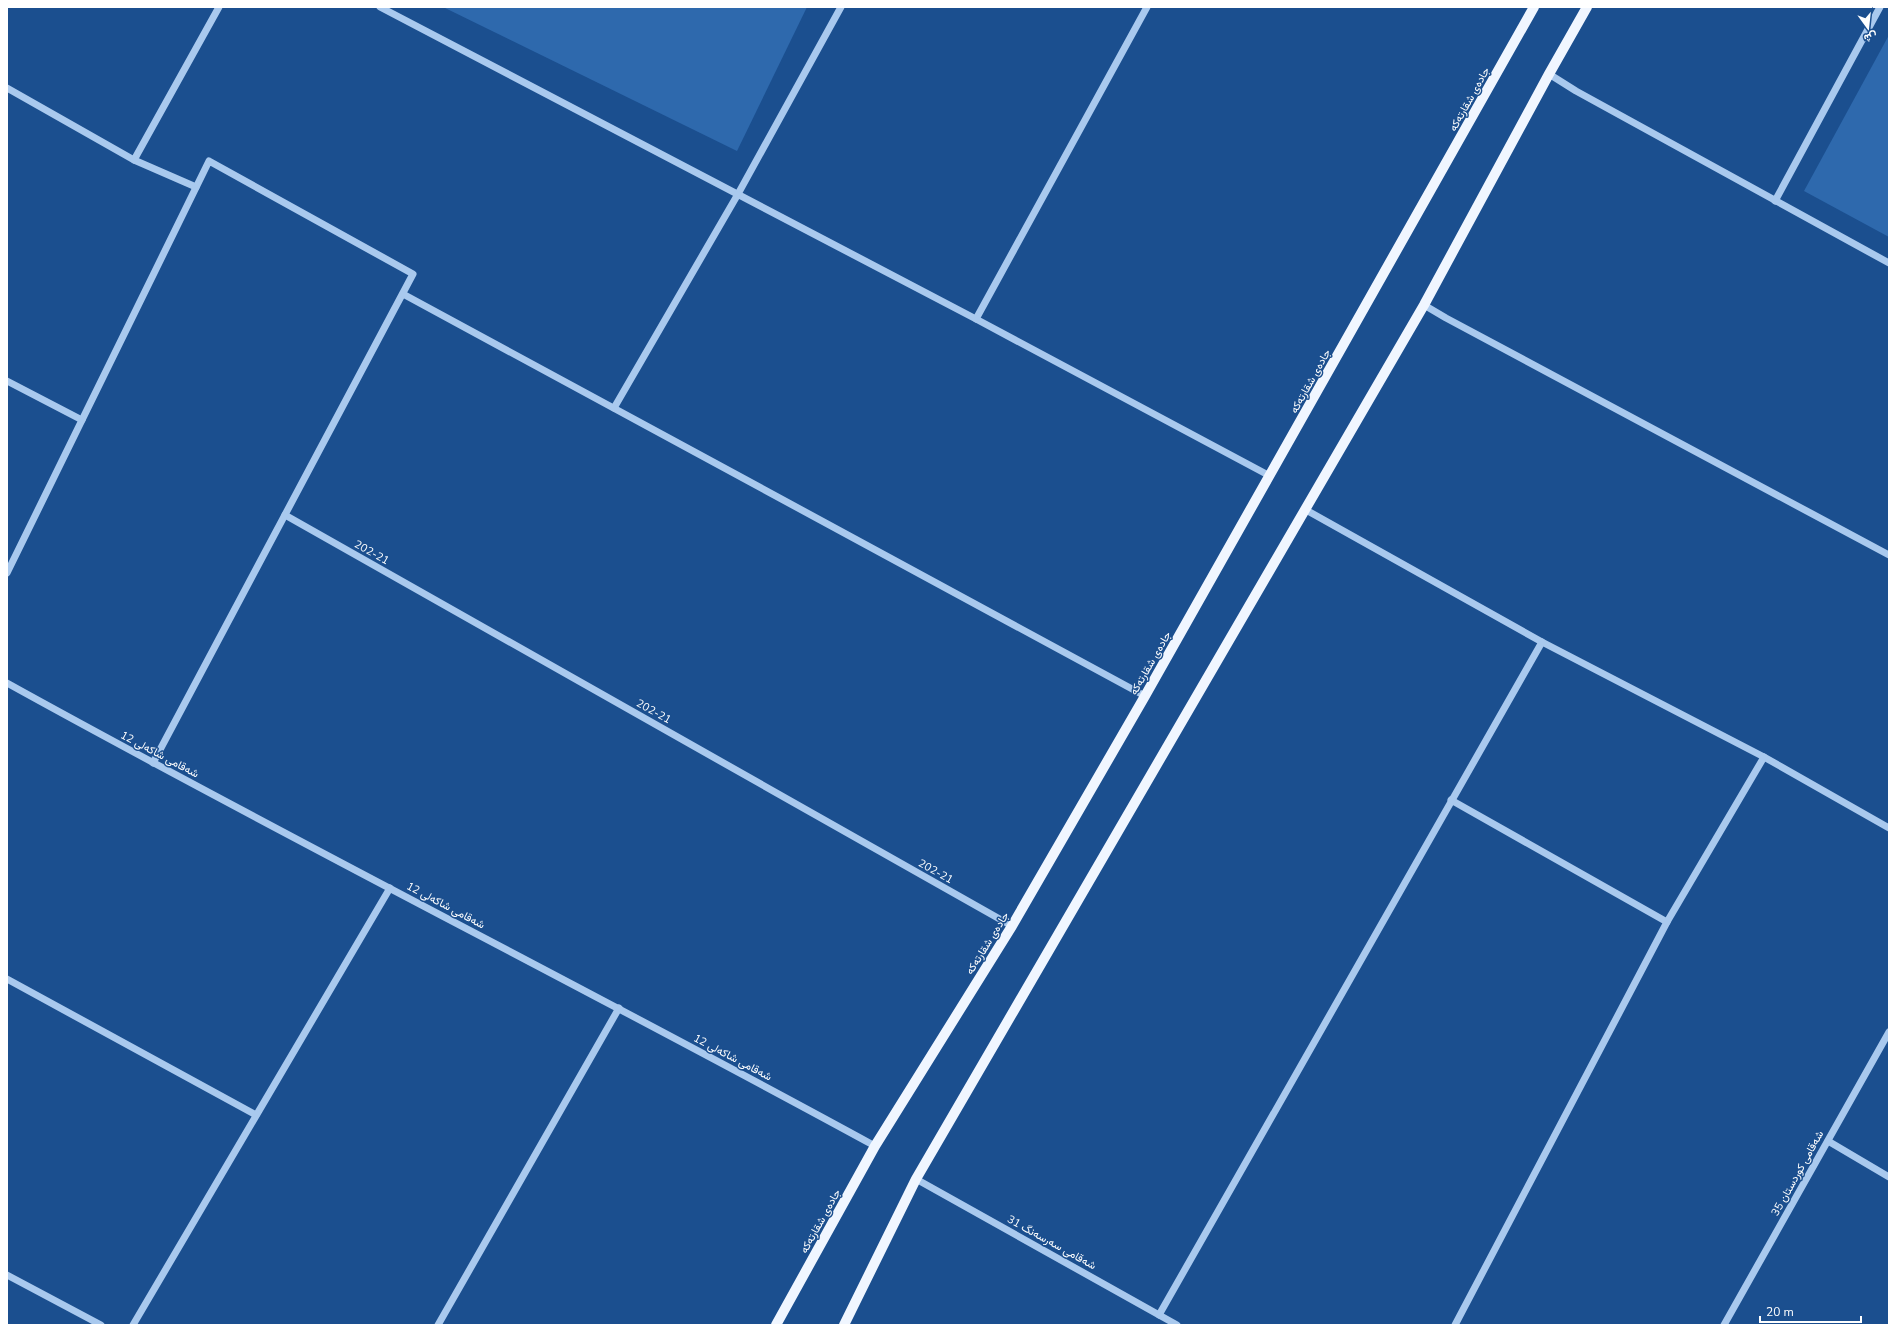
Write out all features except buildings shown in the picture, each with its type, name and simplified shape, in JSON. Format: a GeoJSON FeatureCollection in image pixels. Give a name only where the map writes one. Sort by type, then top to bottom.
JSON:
{"type":"FeatureCollection","features":[{"type":"Feature","properties":{"kind":"main road","name":"جادەی شقارتەکە"},"geometry":{"type":"LineString","coordinates":[[776,1325],[875,1146],[1012,926],[1145,696],[1534,7]]}},
{"type":"Feature","properties":{"kind":"main road"},"geometry":{"type":"LineString","coordinates":[[844,1325],[916,1179],[1306,510],[1424,304],[1587,7]]}},
{"type":"Feature","properties":{"kind":"street"},"geometry":{"type":"LineString","coordinates":[[134,160],[219,7]]}},
{"type":"Feature","properties":{"kind":"street"},"geometry":{"type":"LineString","coordinates":[[380,7],[976,318],[1270,476]]}},
{"type":"Feature","properties":{"kind":"street"},"geometry":{"type":"LineString","coordinates":[[614,408],[738,194],[841,7]]}},
{"type":"Feature","properties":{"kind":"street"},"geometry":{"type":"LineString","coordinates":[[976,318],[1147,7]]}},
{"type":"Feature","properties":{"kind":"street"},"geometry":{"type":"LineString","coordinates":[[1775,201],[1880,7]]}},
{"type":"Feature","properties":{"kind":"street"},"geometry":{"type":"LineString","coordinates":[[1549,74],[1576,91],[1889,263]]}},
{"type":"Feature","properties":{"kind":"street"},"geometry":{"type":"LineString","coordinates":[[7,88],[134,160],[196,187]]}},
{"type":"Feature","properties":{"kind":"street"},"geometry":{"type":"LineString","coordinates":[[7,574],[209,161],[413,274],[153,763]]}},
{"type":"Feature","properties":{"kind":"street"},"geometry":{"type":"LineString","coordinates":[[403,294],[1145,696]]}},
{"type":"Feature","properties":{"kind":"street"},"geometry":{"type":"LineString","coordinates":[[1424,304],[1446,318],[1889,555]]}},
{"type":"Feature","properties":{"kind":"street"},"geometry":{"type":"LineString","coordinates":[[7,381],[82,420]]}},
{"type":"Feature","properties":{"kind":"street"},"geometry":{"type":"LineString","coordinates":[[1306,510],[1542,642],[1764,757],[1889,828]]}},
{"type":"Feature","properties":{"kind":"street","name":"202-21"},"geometry":{"type":"LineString","coordinates":[[285,515],[1012,926]]}},
{"type":"Feature","properties":{"kind":"street"},"geometry":{"type":"LineString","coordinates":[[1159,1315],[1542,642]]}},
{"type":"Feature","properties":{"kind":"street","name":"شەقامی شاکەلی 12"},"geometry":{"type":"LineString","coordinates":[[7,683],[153,763],[619,1008],[875,1146]]}},
{"type":"Feature","properties":{"kind":"street"},"geometry":{"type":"LineString","coordinates":[[1455,1325],[1667,922],[1764,757]]}},
{"type":"Feature","properties":{"kind":"street"},"geometry":{"type":"LineString","coordinates":[[1451,800],[1667,922]]}},
{"type":"Feature","properties":{"kind":"street"},"geometry":{"type":"LineString","coordinates":[[133,1325],[390,888]]}},
{"type":"Feature","properties":{"kind":"street"},"geometry":{"type":"LineString","coordinates":[[7,979],[256,1115]]}},
{"type":"Feature","properties":{"kind":"street"},"geometry":{"type":"LineString","coordinates":[[438,1325],[619,1008]]}},
{"type":"Feature","properties":{"kind":"street","name":"شەقامی کوردستان 35"},"geometry":{"type":"LineString","coordinates":[[1724,1325],[1889,1032]]}},
{"type":"Feature","properties":{"kind":"street"},"geometry":{"type":"LineString","coordinates":[[1828,1141],[1889,1177]]}},
{"type":"Feature","properties":{"kind":"street","name":"شەقامی سەرسەنگ 31"},"geometry":{"type":"LineString","coordinates":[[916,1179],[1178,1325]]}},
{"type":"Feature","properties":{"kind":"street"},"geometry":{"type":"LineString","coordinates":[[7,1275],[101,1325]]}},
{"type":"Feature","properties":{"kind":"shaded area"},"geometry":{"type":"Polygon","coordinates":[[[443,7],[807,7],[737,151],[443,7]]]}},
{"type":"Feature","properties":{"kind":"shaded area"},"geometry":{"type":"Polygon","coordinates":[[[1889,35],[1889,237],[1804,191],[1889,35]]]}}]}
